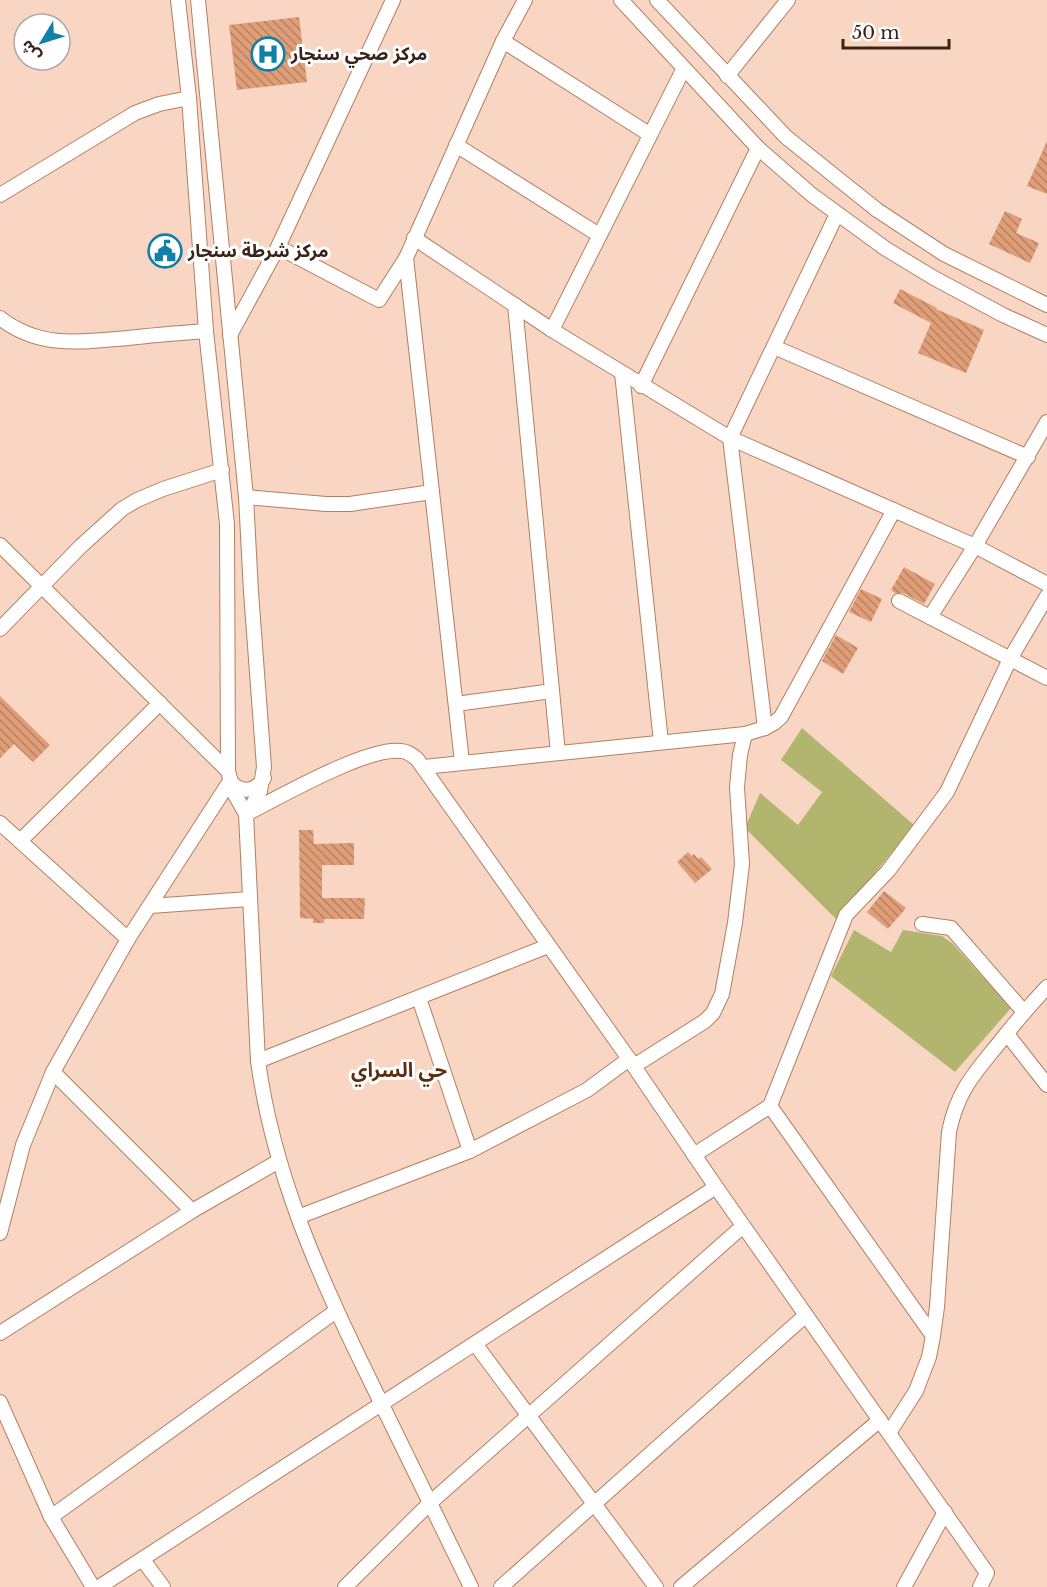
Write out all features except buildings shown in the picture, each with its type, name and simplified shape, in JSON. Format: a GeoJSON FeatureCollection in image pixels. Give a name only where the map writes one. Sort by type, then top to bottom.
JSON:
{"type":"FeatureCollection","features":[{"type":"Feature","properties":{"kind":"street"},"geometry":{"type":"LineString","coordinates":[[178,0],[189,98],[206,331],[227,524],[229,776],[239,804],[246,814],[258,1061],[269,1126],[298,1217],[336,1311],[471,1587]]}},
{"type":"Feature","properties":{"kind":"street"},"geometry":{"type":"LineString","coordinates":[[198,0],[246,497],[250,592],[264,778],[258,797],[246,814]]}},
{"type":"Feature","properties":{"kind":"street"},"geometry":{"type":"LineString","coordinates":[[230,335],[278,247],[393,0]]}},
{"type":"Feature","properties":{"kind":"street"},"geometry":{"type":"LineString","coordinates":[[278,247],[379,300],[406,258],[503,41],[525,0]]}},
{"type":"Feature","properties":{"kind":"street"},"geometry":{"type":"LineString","coordinates":[[621,0],[758,148],[785,173],[837,214],[886,249],[934,278],[1003,315],[1047,335]]}},
{"type":"Feature","properties":{"kind":"street"},"geometry":{"type":"LineString","coordinates":[[657,0],[786,137],[877,210],[944,254],[1047,305]]}},
{"type":"Feature","properties":{"kind":"street"},"geometry":{"type":"LineString","coordinates":[[727,75],[788,0]]}},
{"type":"Feature","properties":{"kind":"street"},"geometry":{"type":"LineString","coordinates":[[503,41],[649,134]]}},
{"type":"Feature","properties":{"kind":"street"},"geometry":{"type":"LineString","coordinates":[[552,330],[684,68]]}},
{"type":"Feature","properties":{"kind":"street"},"geometry":{"type":"LineString","coordinates":[[0,195],[135,113],[159,104],[189,98]]}},
{"type":"Feature","properties":{"kind":"street"},"geometry":{"type":"LineString","coordinates":[[456,145],[599,236]]}},
{"type":"Feature","properties":{"kind":"street"},"geometry":{"type":"LineString","coordinates":[[641,386],[758,148]]}},
{"type":"Feature","properties":{"kind":"street"},"geometry":{"type":"LineString","coordinates":[[765,728],[730,438],[837,214]]}},
{"type":"Feature","properties":{"kind":"street"},"geometry":{"type":"LineString","coordinates":[[414,238],[552,330],[730,438],[975,546],[1047,584]]}},
{"type":"Feature","properties":{"kind":"street"},"geometry":{"type":"LineString","coordinates":[[406,258],[462,762]]}},
{"type":"Feature","properties":{"kind":"street"},"geometry":{"type":"LineString","coordinates":[[515,305],[558,753]]}},
{"type":"Feature","properties":{"kind":"street"},"geometry":{"type":"LineString","coordinates":[[0,318],[13,328],[30,336],[76,343],[206,331]]}},
{"type":"Feature","properties":{"kind":"street"},"geometry":{"type":"LineString","coordinates":[[774,347],[1028,457]]}},
{"type":"Feature","properties":{"kind":"street"},"geometry":{"type":"LineString","coordinates":[[622,373],[661,742]]}},
{"type":"Feature","properties":{"kind":"street"},"geometry":{"type":"LineString","coordinates":[[930,617],[975,546],[1047,423]]}},
{"type":"Feature","properties":{"kind":"street"},"geometry":{"type":"LineString","coordinates":[[0,629],[81,546],[122,509],[163,489],[222,470]]}},
{"type":"Feature","properties":{"kind":"street"},"geometry":{"type":"LineString","coordinates":[[246,497],[350,504],[432,492]]}},
{"type":"Feature","properties":{"kind":"street"},"geometry":{"type":"LineString","coordinates":[[424,767],[745,734],[765,728],[781,717],[894,510]]}},
{"type":"Feature","properties":{"kind":"street"},"geometry":{"type":"LineString","coordinates":[[0,545],[159,703],[229,776],[237,788],[248,790],[257,786],[264,778]]}},
{"type":"Feature","properties":{"kind":"street"},"geometry":{"type":"LineString","coordinates":[[694,1155],[770,1106],[846,915],[888,871],[947,792],[1010,659],[1047,596]]}},
{"type":"Feature","properties":{"kind":"street"},"geometry":{"type":"LineString","coordinates":[[899,601],[1047,678]]}},
{"type":"Feature","properties":{"kind":"street"},"geometry":{"type":"LineString","coordinates":[[456,704],[552,691]]}},
{"type":"Feature","properties":{"kind":"street"},"geometry":{"type":"LineString","coordinates":[[20,841],[159,703]]}},
{"type":"Feature","properties":{"kind":"street"},"geometry":{"type":"LineString","coordinates":[[298,1217],[470,1150],[587,1090],[705,1021],[713,1013],[718,1005],[739,894],[742,864],[737,787],[745,734]]}},
{"type":"Feature","properties":{"kind":"street"},"geometry":{"type":"LineString","coordinates":[[246,814],[342,767],[384,752],[400,750],[417,759],[987,1573],[980,1587]]}},
{"type":"Feature","properties":{"kind":"street"},"geometry":{"type":"LineString","coordinates":[[0,1233],[23,1144],[53,1072],[128,939],[229,776]]}},
{"type":"Feature","properties":{"kind":"street"},"geometry":{"type":"LineString","coordinates":[[0,823],[128,939]]}},
{"type":"Feature","properties":{"kind":"street"},"geometry":{"type":"LineString","coordinates":[[150,906],[249,899]]}},
{"type":"Feature","properties":{"kind":"street"},"geometry":{"type":"LineString","coordinates":[[922,924],[951,928],[1024,1012]]}},
{"type":"Feature","properties":{"kind":"street"},"geometry":{"type":"LineString","coordinates":[[258,1061],[548,945]]}},
{"type":"Feature","properties":{"kind":"street"},"geometry":{"type":"LineString","coordinates":[[889,1433],[916,1391],[929,1357],[937,1307],[949,1132],[952,1118],[961,1094],[982,1062],[1047,987]]}},
{"type":"Feature","properties":{"kind":"street"},"geometry":{"type":"LineString","coordinates":[[419,998],[470,1150]]}},
{"type":"Feature","properties":{"kind":"street"},"geometry":{"type":"LineString","coordinates":[[1007,1034],[1047,1085]]}},
{"type":"Feature","properties":{"kind":"street"},"geometry":{"type":"LineString","coordinates":[[53,1072],[192,1211]]}},
{"type":"Feature","properties":{"kind":"street"},"geometry":{"type":"LineString","coordinates":[[770,1106],[933,1336]]}},
{"type":"Feature","properties":{"kind":"street"},"geometry":{"type":"LineString","coordinates":[[0,1333],[192,1211],[279,1161]]}},
{"type":"Feature","properties":{"kind":"street"},"geometry":{"type":"LineString","coordinates":[[99,1587],[476,1345],[716,1187]]}},
{"type":"Feature","properties":{"kind":"street"},"geometry":{"type":"LineString","coordinates":[[345,1587],[431,1502],[743,1226]]}},
{"type":"Feature","properties":{"kind":"street"},"geometry":{"type":"LineString","coordinates":[[51,1516],[336,1311]]}},
{"type":"Feature","properties":{"kind":"street"},"geometry":{"type":"LineString","coordinates":[[501,1587],[806,1315]]}},
{"type":"Feature","properties":{"kind":"street"},"geometry":{"type":"LineString","coordinates":[[476,1345],[656,1587]]}},
{"type":"Feature","properties":{"kind":"street"},"geometry":{"type":"LineString","coordinates":[[0,1402],[51,1516],[93,1587]]}},
{"type":"Feature","properties":{"kind":"street"},"geometry":{"type":"LineString","coordinates":[[681,1587],[880,1420]]}},
{"type":"Feature","properties":{"kind":"street"},"geometry":{"type":"LineString","coordinates":[[904,1587],[945,1512]]}},
{"type":"Feature","properties":{"kind":"street"},"geometry":{"type":"LineString","coordinates":[[142,1560],[163,1587]]}},
{"type":"Feature","properties":{"kind":"green space"},"geometry":{"type":"Polygon","coordinates":[[[802,728],[914,825],[837,920],[745,828],[760,793],[798,825],[822,792],[781,760],[802,728]]]}},
{"type":"Feature","properties":{"kind":"green space"},"geometry":{"type":"Polygon","coordinates":[[[854,930],[891,952],[903,930],[942,936],[953,944],[1011,1008],[955,1072],[831,976],[854,930]]]}},
{"type":"Feature","properties":{"kind":"place","name":"مركز صحي سنجار"},"geometry":{"type":"Point","coordinates":[268,54]}},
{"type":"Feature","properties":{"kind":"place","name":"مركز شرطة سنجار"},"geometry":{"type":"Point","coordinates":[165,251]}},
{"type":"Feature","properties":{"kind":"district","name":"حي السراي"},"geometry":{"type":"Point","coordinates":[399,1070]}}]}
